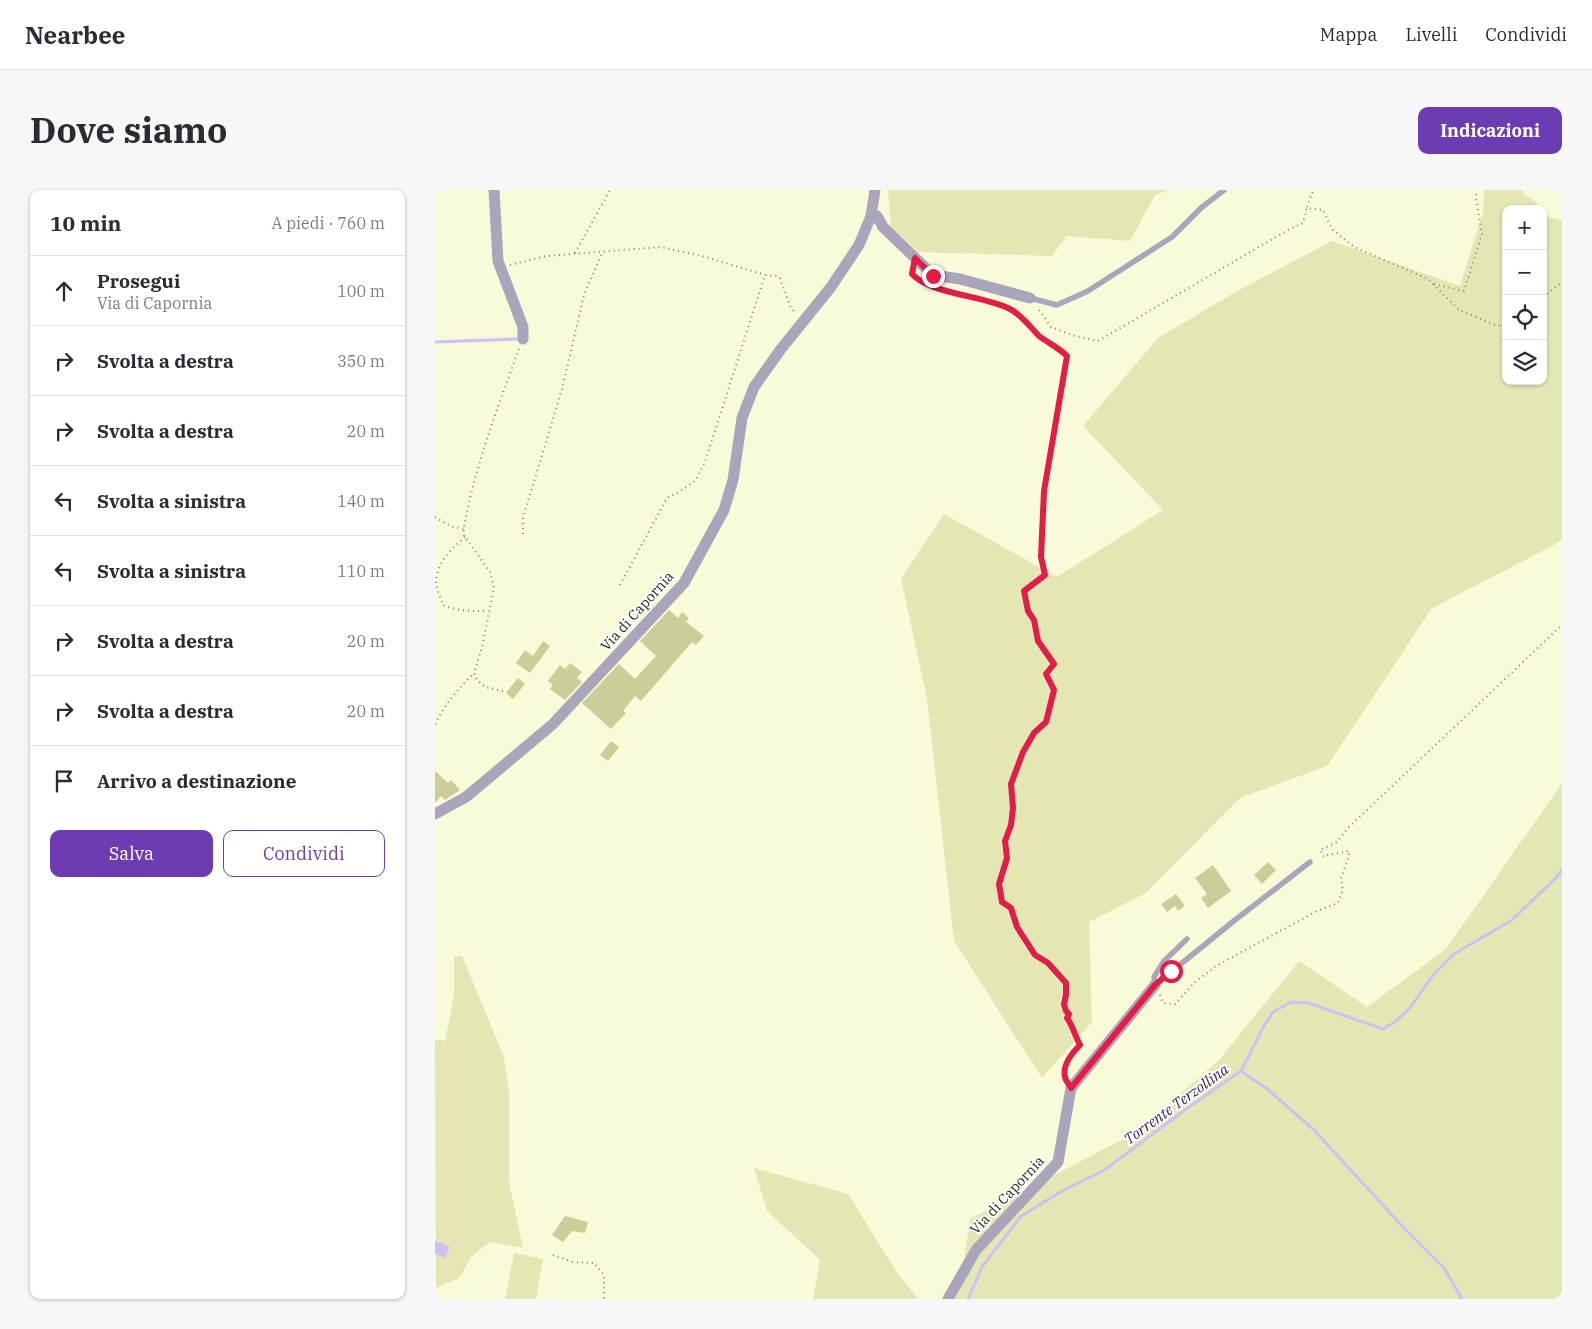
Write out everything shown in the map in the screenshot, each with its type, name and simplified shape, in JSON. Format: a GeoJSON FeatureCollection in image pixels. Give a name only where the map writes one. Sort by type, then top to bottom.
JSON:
{"type":"FeatureCollection","features":[{"type":"Feature","properties":{"kind":"street"},"geometry":{"type":"LineString","coordinates":[[494,190],[498,261],[523,327],[523,339]]}},
{"type":"Feature","properties":{"kind":"street","name":"Via di Capornia"},"geometry":{"type":"LineString","coordinates":[[435,814],[466,797],[553,724],[684,583],[724,510],[733,480],[742,418],[755,387],[781,349],[831,287],[859,245],[871,216],[875,190]]}},
{"type":"Feature","properties":{"kind":"street"},"geometry":{"type":"LineString","coordinates":[[871,216],[877,216],[883,228],[933,276],[960,278],[1030,298]]}},
{"type":"Feature","properties":{"kind":"street","name":"Via di Capornia"},"geometry":{"type":"LineString","coordinates":[[948,1299],[976,1250],[1058,1162],[1071,1088],[1157,986]]}},
{"type":"Feature","properties":{"kind":"lane"},"geometry":{"type":"LineString","coordinates":[[1030,298],[1057,305],[1087,292],[1172,237],[1201,208],[1223,190]]}},
{"type":"Feature","properties":{"kind":"lane","name":"Via di Capornia"},"geometry":{"type":"LineString","coordinates":[[1187,939],[1165,961],[1154,977],[1157,986],[1235,920],[1310,862]]}},
{"type":"Feature","properties":{"kind":"path"},"geometry":{"type":"LineString","coordinates":[[575,254],[611,190]]}},
{"type":"Feature","properties":{"kind":"path"},"geometry":{"type":"LineString","coordinates":[[1030,298],[1051,327],[1075,336],[1098,341],[1287,230],[1303,223],[1313,190]]}},
{"type":"Feature","properties":{"kind":"path"},"geometry":{"type":"LineString","coordinates":[[1433,283],[1464,291],[1482,234],[1476,199],[1477,190]]}},
{"type":"Feature","properties":{"kind":"path"},"geometry":{"type":"LineString","coordinates":[[1307,208],[1323,210],[1331,228],[1354,247],[1428,278],[1459,310],[1498,326],[1502,324]]}},
{"type":"Feature","properties":{"kind":"path"},"geometry":{"type":"LineString","coordinates":[[501,268],[546,256],[661,247],[707,257],[781,278],[790,306],[803,322]]}},
{"type":"Feature","properties":{"kind":"path"},"geometry":{"type":"LineString","coordinates":[[523,534],[523,518],[562,389],[584,295],[603,251]]}},
{"type":"Feature","properties":{"kind":"path"},"geometry":{"type":"LineString","coordinates":[[915,258],[912,274],[918,281],[926,283]]}},
{"type":"Feature","properties":{"kind":"path"},"geometry":{"type":"LineString","coordinates":[[620,585],[667,498],[697,480],[703,468],[765,275]]}},
{"type":"Feature","properties":{"kind":"path"},"geometry":{"type":"LineString","coordinates":[[1546,295],[1562,282]]}},
{"type":"Feature","properties":{"kind":"path"},"geometry":{"type":"LineString","coordinates":[[934,286],[1012,310],[1040,337],[1059,348],[1067,356],[1044,491],[1041,557],[1045,575],[1024,591],[1028,611],[1034,620],[1038,641],[1054,664],[1046,674],[1054,690],[1046,722],[1034,733],[1023,752],[1011,784],[1013,808],[1011,825],[1005,841],[1007,858],[999,884],[1002,902],[1011,908],[1017,927],[1035,955],[1048,963],[1066,983],[1064,1004],[1069,1014],[1067,1018],[1080,1045],[1066,1064],[1064,1076],[1071,1088]]}},
{"type":"Feature","properties":{"kind":"path"},"geometry":{"type":"LineString","coordinates":[[435,724],[442,709],[457,690],[474,674],[482,647],[494,588],[490,572],[463,534],[463,529],[482,457],[523,339]]}},
{"type":"Feature","properties":{"kind":"path"},"geometry":{"type":"LineString","coordinates":[[435,517],[450,526],[463,529]]}},
{"type":"Feature","properties":{"kind":"path"},"geometry":{"type":"LineString","coordinates":[[465,537],[440,564],[436,583],[443,605],[450,608],[488,611]]}},
{"type":"Feature","properties":{"kind":"path"},"geometry":{"type":"LineString","coordinates":[[1157,986],[1163,1003],[1175,1004],[1195,982],[1216,966],[1317,911],[1338,903],[1343,890],[1341,878],[1349,851],[1328,854],[1324,857],[1320,850],[1337,842],[1348,828],[1562,625]]}},
{"type":"Feature","properties":{"kind":"path"},"geometry":{"type":"LineString","coordinates":[[474,674],[477,680],[485,687],[503,691]]}},
{"type":"Feature","properties":{"kind":"path"},"geometry":{"type":"LineString","coordinates":[[553,1255],[573,1262],[594,1263],[604,1275],[604,1299]]}},
{"type":"Feature","properties":{"kind":"green space"},"geometry":{"type":"Polygon","coordinates":[[[888,190],[1168,190],[1155,195],[1130,241],[1067,236],[1052,256],[919,252],[891,227],[888,190]]]}},
{"type":"Feature","properties":{"kind":"green space"},"geometry":{"type":"Polygon","coordinates":[[[1484,190],[1522,190],[1523,194],[1534,200],[1538,205],[1502,205],[1502,385],[1547,385],[1547,216],[1562,221],[1562,539],[1556,544],[1432,608],[1327,766],[1240,798],[1146,893],[1089,922],[1092,1022],[1042,1078],[954,941],[927,699],[901,579],[944,514],[1057,577],[1163,510],[1083,426],[1158,338],[1230,295],[1332,241],[1460,286],[1483,212],[1484,190]]]}},
{"type":"Feature","properties":{"kind":"green space"},"geometry":{"type":"Polygon","coordinates":[[[1562,783],[1562,1299],[948,1299],[959,1293],[970,1219],[1135,1133],[1219,1060],[1299,961],[1367,1007],[1446,949],[1562,783]]]}},
{"type":"Feature","properties":{"kind":"green space"},"geometry":{"type":"Polygon","coordinates":[[[462,956],[504,1057],[509,1093],[509,1182],[523,1248],[490,1242],[471,1257],[459,1278],[436,1288],[435,1039],[445,1041],[454,995],[454,957],[462,956]]]}},
{"type":"Feature","properties":{"kind":"green space"},"geometry":{"type":"Polygon","coordinates":[[[754,1168],[848,1194],[896,1271],[918,1299],[813,1299],[820,1260],[767,1211],[754,1168]]]}},
{"type":"Feature","properties":{"kind":"green space"},"geometry":{"type":"Polygon","coordinates":[[[514,1253],[543,1259],[536,1299],[505,1299],[514,1253]]]}},
{"type":"Feature","properties":{"kind":"shaded area"},"geometry":{"type":"Polygon","coordinates":[[[435,1241],[450,1247],[445,1258],[435,1254],[435,1241]]]}},
{"type":"Feature","properties":{"kind":"building"},"geometry":{"type":"Polygon","coordinates":[[[669,610],[678,618],[682,612],[689,618],[686,622],[704,636],[696,645],[692,642],[641,701],[635,696],[623,711],[626,713],[611,729],[582,703],[619,664],[635,679],[656,656],[640,641],[669,610]]]}},
{"type":"Feature","properties":{"kind":"building"},"geometry":{"type":"Polygon","coordinates":[[[543,641],[550,646],[530,673],[516,663],[525,650],[533,656],[543,641]]]}},
{"type":"Feature","properties":{"kind":"building"},"geometry":{"type":"Polygon","coordinates":[[[570,663],[582,672],[577,678],[582,682],[565,700],[550,689],[553,685],[548,681],[560,665],[565,669],[570,663]]]}},
{"type":"Feature","properties":{"kind":"building"},"geometry":{"type":"Polygon","coordinates":[[[518,678],[525,684],[513,699],[506,693],[518,678]]]}},
{"type":"Feature","properties":{"kind":"building"},"geometry":{"type":"Polygon","coordinates":[[[611,741],[619,747],[608,761],[600,755],[611,741]]]}},
{"type":"Feature","properties":{"kind":"building"},"geometry":{"type":"Polygon","coordinates":[[[435,771],[448,783],[451,780],[460,790],[445,800],[441,796],[435,803],[435,771]]]}},
{"type":"Feature","properties":{"kind":"building"},"geometry":{"type":"Polygon","coordinates":[[[1268,862],[1276,870],[1262,884],[1254,875],[1268,862]]]}},
{"type":"Feature","properties":{"kind":"building"},"geometry":{"type":"Polygon","coordinates":[[[1213,865],[1231,891],[1208,908],[1201,898],[1207,894],[1195,878],[1213,865]]]}},
{"type":"Feature","properties":{"kind":"building"},"geometry":{"type":"Polygon","coordinates":[[[1176,894],[1185,906],[1178,911],[1175,906],[1167,912],[1161,904],[1176,894]]]}},
{"type":"Feature","properties":{"kind":"building"},"geometry":{"type":"Polygon","coordinates":[[[565,1216],[588,1222],[585,1233],[572,1231],[563,1242],[552,1235],[565,1216]]]}},
{"type":"Feature","properties":{"kind":"waterway"},"geometry":{"type":"LineString","coordinates":[[435,342],[517,339]]}},
{"type":"Feature","properties":{"kind":"waterway","name":"Torrente Terzollina"},"geometry":{"type":"LineString","coordinates":[[968,1299],[982,1267],[1021,1216],[1064,1190],[1103,1171],[1241,1071],[1273,1012],[1291,1002],[1308,1003],[1383,1029],[1395,1022],[1410,1008],[1434,974],[1454,954],[1512,920],[1556,878],[1562,869]]}},
{"type":"Feature","properties":{"kind":"waterway"},"geometry":{"type":"LineString","coordinates":[[1241,1071],[1266,1088],[1313,1129],[1404,1228],[1444,1268],[1462,1299]]}},
{"type":"Feature","properties":{"kind":"route"},"geometry":{"type":"LineString","coordinates":[[933,276],[915,258],[912,274],[918,281],[1012,310],[1040,337],[1059,348],[1067,356],[1044,491],[1041,557],[1045,575],[1024,591],[1028,611],[1034,620],[1038,641],[1054,664],[1046,674],[1054,690],[1046,722],[1034,733],[1023,752],[1011,784],[1013,808],[1011,825],[1005,841],[1007,858],[999,884],[1002,902],[1011,908],[1017,927],[1035,955],[1048,963],[1066,983],[1064,1004],[1069,1014],[1067,1018],[1080,1045],[1066,1064],[1064,1076],[1071,1088],[1155,985],[1171,971]]}}]}
